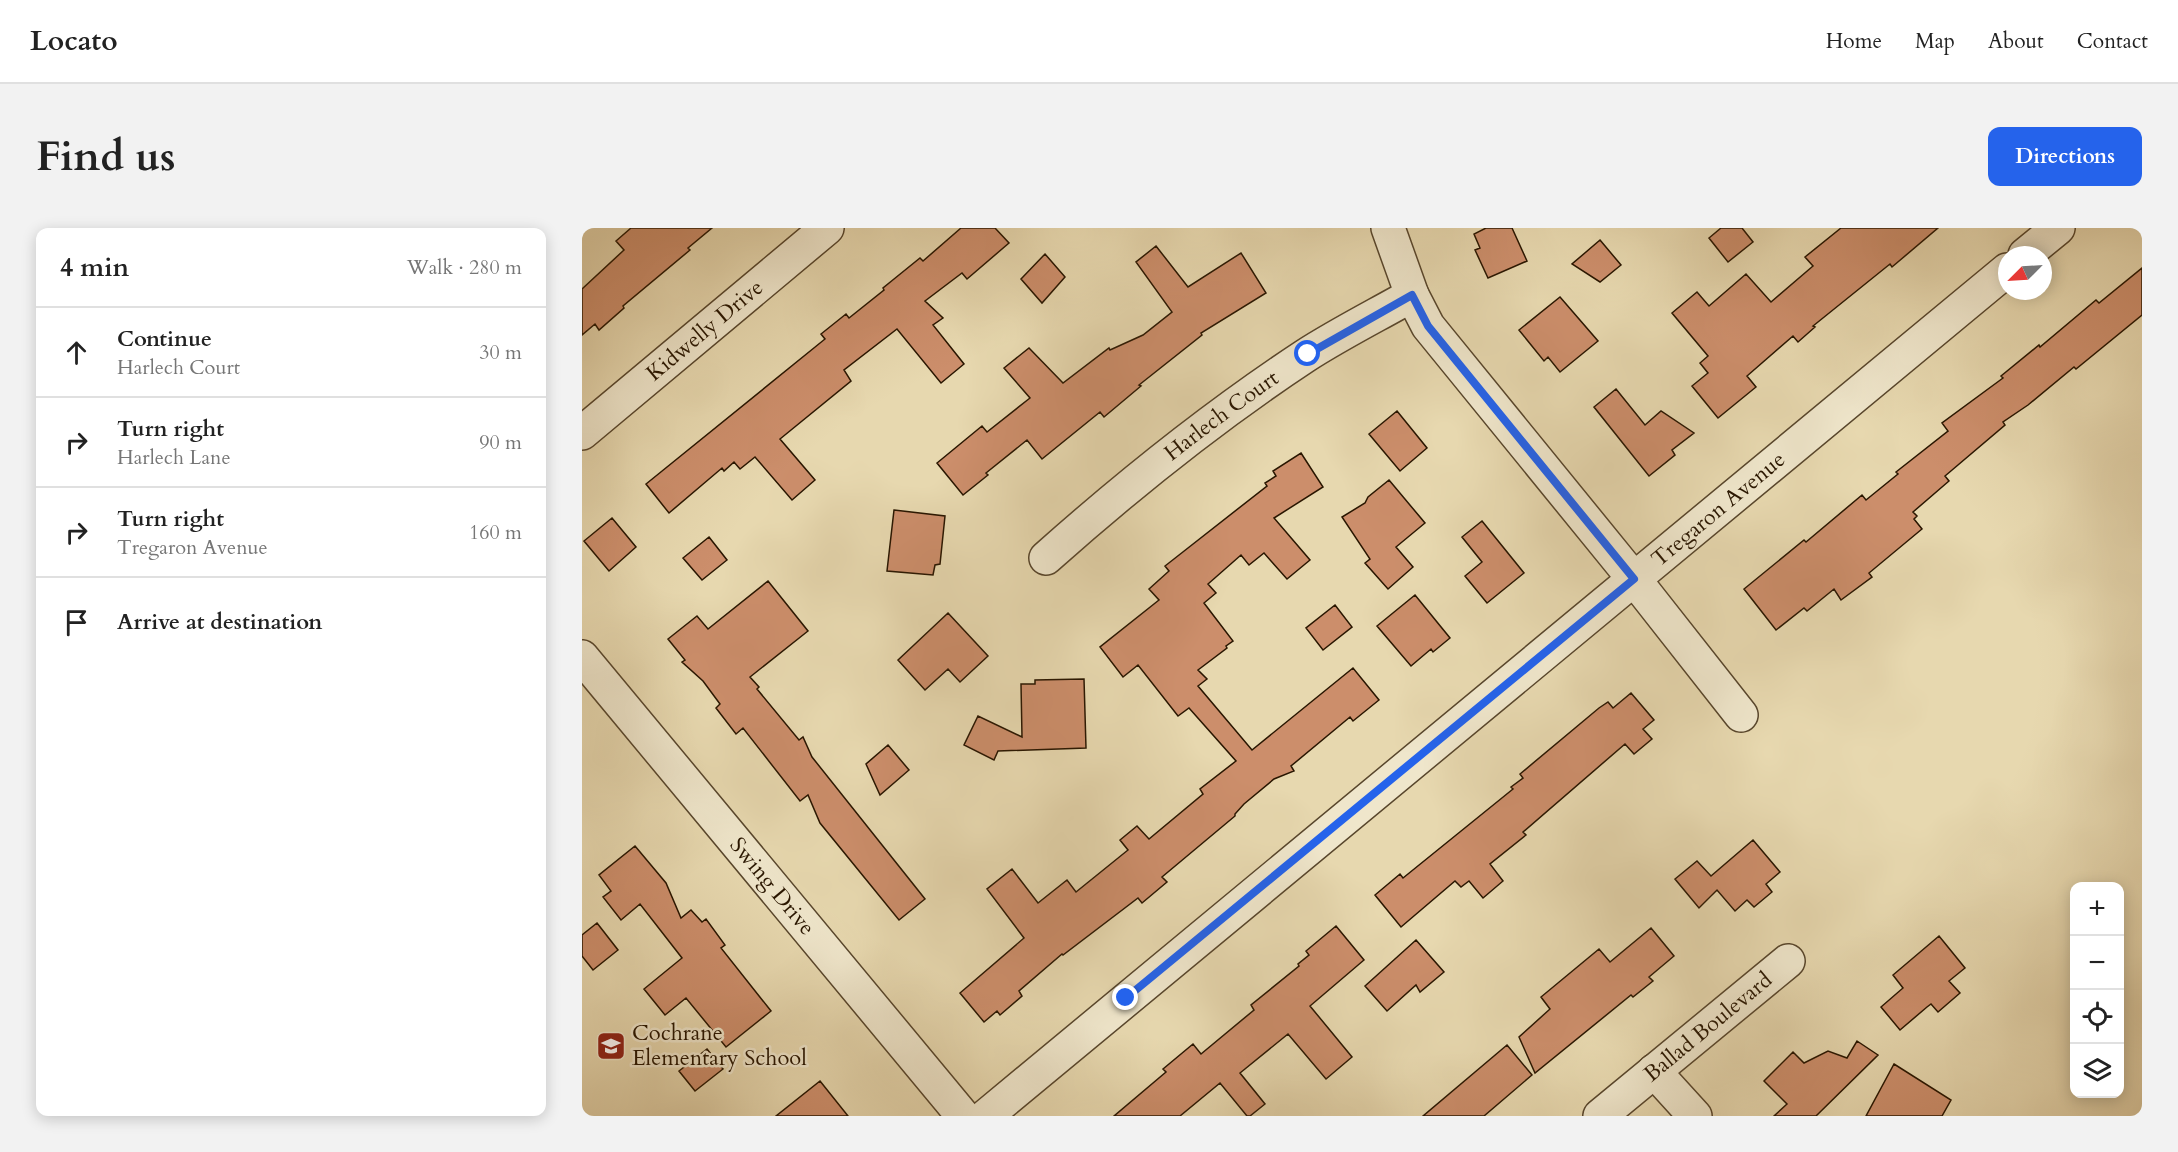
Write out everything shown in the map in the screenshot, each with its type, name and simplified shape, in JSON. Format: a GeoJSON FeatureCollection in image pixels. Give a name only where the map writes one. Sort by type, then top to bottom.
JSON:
{"type":"FeatureCollection","features":[{"type":"Feature","properties":{"kind":"street","name":"Kidwelly Drive"},"geometry":{"type":"LineString","coordinates":[[582,433],[827,228]]}},
{"type":"Feature","properties":{"kind":"street"},"geometry":{"type":"LineString","coordinates":[[1388,228],[1412,295],[1428,326],[1634,579],[1741,715]]}},
{"type":"Feature","properties":{"kind":"street"},"geometry":{"type":"LineString","coordinates":[[2036,246],[2058,228]]}},
{"type":"Feature","properties":{"kind":"street","name":"Tregaron Avenue"},"geometry":{"type":"LineString","coordinates":[[986,1116],[1998,277]]}},
{"type":"Feature","properties":{"kind":"street","name":"Harlech Court"},"geometry":{"type":"LineString","coordinates":[[1046,558],[1098,512],[1226,410],[1308,354],[1412,295]]}},
{"type":"Feature","properties":{"kind":"street","name":"Swing Drive"},"geometry":{"type":"LineString","coordinates":[[582,657],[963,1116]]}},
{"type":"Feature","properties":{"kind":"street","name":"Ballad Boulevard"},"geometry":{"type":"LineString","coordinates":[[1600,1116],[1788,961]]}},
{"type":"Feature","properties":{"kind":"street"},"geometry":{"type":"LineString","coordinates":[[1654,1071],[1695,1116]]}},
{"type":"Feature","properties":{"kind":"building"},"geometry":{"type":"Polygon","coordinates":[[[631,228],[712,228],[599,330],[595,324],[582,335],[582,289],[624,250],[616,241],[631,228]]]}},
{"type":"Feature","properties":{"kind":"building"},"geometry":{"type":"Polygon","coordinates":[[[961,228],[995,228],[1009,243],[967,279],[962,273],[925,301],[943,318],[933,325],[964,364],[941,383],[897,329],[844,370],[851,381],[780,439],[815,480],[792,500],[755,457],[740,469],[734,462],[724,471],[722,468],[669,513],[646,484],[825,339],[821,334],[846,314],[849,318],[920,258],[923,261],[961,228]]]}},
{"type":"Feature","properties":{"kind":"building"},"geometry":{"type":"Polygon","coordinates":[[[1486,228],[1512,228],[1527,261],[1488,278],[1475,250],[1480,248],[1474,234],[1486,228]]]}},
{"type":"Feature","properties":{"kind":"building"},"geometry":{"type":"Polygon","coordinates":[[[1721,228],[1742,228],[1753,242],[1728,262],[1709,238],[1721,228]]]}},
{"type":"Feature","properties":{"kind":"building"},"geometry":{"type":"Polygon","coordinates":[[[1841,228],[1938,228],[1892,267],[1890,264],[1813,326],[1815,327],[1798,342],[1793,336],[1747,376],[1756,387],[1718,418],[1692,386],[1708,373],[1700,363],[1708,356],[1672,313],[1697,292],[1709,306],[1746,274],[1771,302],[1813,266],[1805,257],[1841,228]]]}},
{"type":"Feature","properties":{"kind":"building"},"geometry":{"type":"Polygon","coordinates":[[[1600,240],[1621,265],[1600,282],[1572,264],[1600,240]]]}},
{"type":"Feature","properties":{"kind":"building"},"geometry":{"type":"Polygon","coordinates":[[[1156,246],[1188,287],[1241,253],[1266,293],[1201,333],[1202,335],[1139,385],[1141,386],[1104,417],[1100,412],[1042,459],[1027,440],[963,495],[937,463],[982,426],[987,432],[1030,398],[1004,368],[1029,348],[1063,383],[1109,348],[1110,350],[1143,335],[1172,312],[1136,262],[1156,246]]]}},
{"type":"Feature","properties":{"kind":"building"},"geometry":{"type":"Polygon","coordinates":[[[1045,254],[1065,277],[1042,303],[1021,279],[1045,254]]]}},
{"type":"Feature","properties":{"kind":"building"},"geometry":{"type":"Polygon","coordinates":[[[2142,268],[2142,315],[2076,369],[2074,367],[2028,405],[2003,422],[2005,425],[1945,476],[1949,481],[1913,512],[1917,516],[1914,519],[1922,529],[1869,573],[1872,577],[1841,600],[1834,589],[1807,611],[1804,608],[1776,630],[1744,589],[1804,540],[1806,542],[1862,495],[1866,500],[1898,474],[1896,472],[1948,431],[1942,423],[2003,378],[2001,376],[2096,300],[2099,303],[2142,268]]]}},
{"type":"Feature","properties":{"kind":"building"},"geometry":{"type":"Polygon","coordinates":[[[1560,297],[1598,341],[1560,372],[1548,357],[1544,361],[1519,330],[1560,297]]]}},
{"type":"Feature","properties":{"kind":"building"},"geometry":{"type":"Polygon","coordinates":[[[1616,389],[1645,425],[1661,411],[1694,433],[1672,450],[1675,455],[1649,476],[1594,407],[1616,389]]]}},
{"type":"Feature","properties":{"kind":"building"},"geometry":{"type":"Polygon","coordinates":[[[1397,411],[1427,448],[1400,471],[1369,434],[1397,411]]]}},
{"type":"Feature","properties":{"kind":"building"},"geometry":{"type":"Polygon","coordinates":[[[1301,453],[1323,487],[1274,518],[1310,560],[1287,579],[1264,553],[1249,565],[1241,555],[1208,584],[1216,593],[1204,603],[1233,641],[1198,670],[1207,679],[1198,686],[1252,750],[1353,668],[1379,700],[1353,721],[1350,717],[1291,766],[1294,771],[1274,779],[1244,804],[1235,816],[1162,877],[1167,882],[1142,903],[1138,898],[1062,954],[1019,991],[1022,996],[1000,1015],[997,1011],[984,1022],[960,993],[1024,938],[987,889],[1012,869],[1038,903],[1067,880],[1076,892],[1128,850],[1120,840],[1137,826],[1149,839],[1203,794],[1200,789],[1236,761],[1189,708],[1178,716],[1138,665],[1123,677],[1100,647],[1159,600],[1149,589],[1169,571],[1165,566],[1267,486],[1265,483],[1276,476],[1273,471],[1301,453]]]}},
{"type":"Feature","properties":{"kind":"building"},"geometry":{"type":"Polygon","coordinates":[[[1389,480],[1425,523],[1396,547],[1413,567],[1388,589],[1365,563],[1370,559],[1342,517],[1365,503],[1368,497],[1389,480]]]}},
{"type":"Feature","properties":{"kind":"building"},"geometry":{"type":"Polygon","coordinates":[[[894,510],[945,516],[940,564],[935,565],[933,575],[887,571],[894,510]]]}},
{"type":"Feature","properties":{"kind":"building"},"geometry":{"type":"Polygon","coordinates":[[[612,518],[636,547],[609,571],[584,541],[612,518]]]}},
{"type":"Feature","properties":{"kind":"building"},"geometry":{"type":"Polygon","coordinates":[[[1482,521],[1524,573],[1487,603],[1465,576],[1482,562],[1462,537],[1482,521]]]}},
{"type":"Feature","properties":{"kind":"building"},"geometry":{"type":"Polygon","coordinates":[[[709,537],[727,560],[702,580],[683,558],[709,537]]]}},
{"type":"Feature","properties":{"kind":"building"},"geometry":{"type":"Polygon","coordinates":[[[768,581],[808,631],[750,677],[759,687],[757,689],[799,740],[803,737],[812,757],[925,899],[899,920],[820,823],[808,795],[800,801],[743,728],[736,734],[716,708],[720,704],[703,681],[682,662],[685,660],[668,639],[697,616],[708,629],[768,581]]]}},
{"type":"Feature","properties":{"kind":"building"},"geometry":{"type":"Polygon","coordinates":[[[1415,595],[1450,638],[1433,652],[1431,649],[1411,666],[1377,626],[1415,595]]]}},
{"type":"Feature","properties":{"kind":"building"},"geometry":{"type":"Polygon","coordinates":[[[1335,605],[1352,627],[1323,650],[1306,628],[1335,605]]]}},
{"type":"Feature","properties":{"kind":"building"},"geometry":{"type":"Polygon","coordinates":[[[948,613],[988,656],[960,682],[948,669],[925,690],[898,660],[948,613]]]}},
{"type":"Feature","properties":{"kind":"building"},"geometry":{"type":"Polygon","coordinates":[[[1084,679],[1086,748],[998,751],[994,760],[964,745],[978,716],[1022,737],[1021,684],[1035,684],[1035,680],[1084,679]]]}},
{"type":"Feature","properties":{"kind":"building"},"geometry":{"type":"Polygon","coordinates":[[[1631,693],[1654,720],[1643,729],[1652,739],[1634,754],[1625,744],[1523,832],[1526,835],[1490,864],[1503,881],[1483,898],[1469,881],[1461,887],[1455,881],[1401,927],[1375,895],[1400,874],[1403,878],[1513,789],[1511,787],[1523,778],[1520,774],[1599,708],[1608,702],[1613,708],[1631,693]]]}},
{"type":"Feature","properties":{"kind":"building"},"geometry":{"type":"Polygon","coordinates":[[[888,745],[909,770],[880,795],[866,764],[888,745]]]}},
{"type":"Feature","properties":{"kind":"building"},"geometry":{"type":"Polygon","coordinates":[[[1753,840],[1780,872],[1766,884],[1772,892],[1754,907],[1747,900],[1735,911],[1717,890],[1699,908],[1675,879],[1697,861],[1711,876],[1753,840]]]}},
{"type":"Feature","properties":{"kind":"building"},"geometry":{"type":"Polygon","coordinates":[[[635,846],[666,883],[681,918],[691,910],[702,922],[706,919],[725,945],[721,948],[771,1011],[726,1047],[686,998],[665,1015],[644,989],[682,958],[640,904],[621,920],[603,897],[611,891],[599,875],[635,846]]]}},
{"type":"Feature","properties":{"kind":"building"},"geometry":{"type":"Polygon","coordinates":[[[597,923],[618,950],[593,970],[582,956],[582,935],[597,923]]]}},
{"type":"Feature","properties":{"kind":"building"},"geometry":{"type":"Polygon","coordinates":[[[1336,926],[1364,960],[1310,1006],[1352,1057],[1326,1079],[1288,1034],[1240,1073],[1265,1104],[1250,1116],[1247,1116],[1220,1083],[1180,1116],[1114,1116],[1166,1072],[1163,1069],[1193,1044],[1201,1054],[1254,1010],[1251,1005],[1299,966],[1298,964],[1309,955],[1306,951],[1336,926]]]}},
{"type":"Feature","properties":{"kind":"building"},"geometry":{"type":"Polygon","coordinates":[[[1651,928],[1674,956],[1649,977],[1653,981],[1633,997],[1631,995],[1535,1073],[1519,1037],[1550,1009],[1541,997],[1599,949],[1610,962],[1651,928]]]}},
{"type":"Feature","properties":{"kind":"building"},"geometry":{"type":"Polygon","coordinates":[[[1939,936],[1965,968],[1949,981],[1960,993],[1938,1012],[1931,1004],[1900,1030],[1881,1007],[1903,988],[1893,975],[1939,936]]]}},
{"type":"Feature","properties":{"kind":"building"},"geometry":{"type":"Polygon","coordinates":[[[1416,940],[1444,972],[1420,992],[1416,985],[1387,1011],[1365,986],[1416,940]]]}},
{"type":"Feature","properties":{"kind":"building"},"geometry":{"type":"Polygon","coordinates":[[[1857,1041],[1878,1055],[1816,1116],[1774,1116],[1787,1104],[1764,1081],[1793,1052],[1804,1063],[1828,1051],[1847,1058],[1857,1041]]]}},
{"type":"Feature","properties":{"kind":"building"},"geometry":{"type":"Polygon","coordinates":[[[1507,1045],[1532,1075],[1484,1116],[1423,1116],[1507,1045]]]}},
{"type":"Feature","properties":{"kind":"building"},"geometry":{"type":"Polygon","coordinates":[[[707,1049],[723,1069],[695,1091],[679,1071],[707,1049]]]}},
{"type":"Feature","properties":{"kind":"building"},"geometry":{"type":"Polygon","coordinates":[[[1894,1064],[1951,1100],[1942,1116],[1866,1116],[1894,1064]]]}},
{"type":"Feature","properties":{"kind":"building"},"geometry":{"type":"Polygon","coordinates":[[[820,1081],[848,1116],[776,1116],[820,1081]]]}},
{"type":"Feature","properties":{"kind":"place","name":"Cochrane Elementary School"},"geometry":{"type":"Point","coordinates":[611,1046]}},
{"type":"Feature","properties":{"kind":"route"},"geometry":{"type":"LineString","coordinates":[[1126,998],[1634,579],[1428,326],[1412,295],[1308,354]]}}]}
